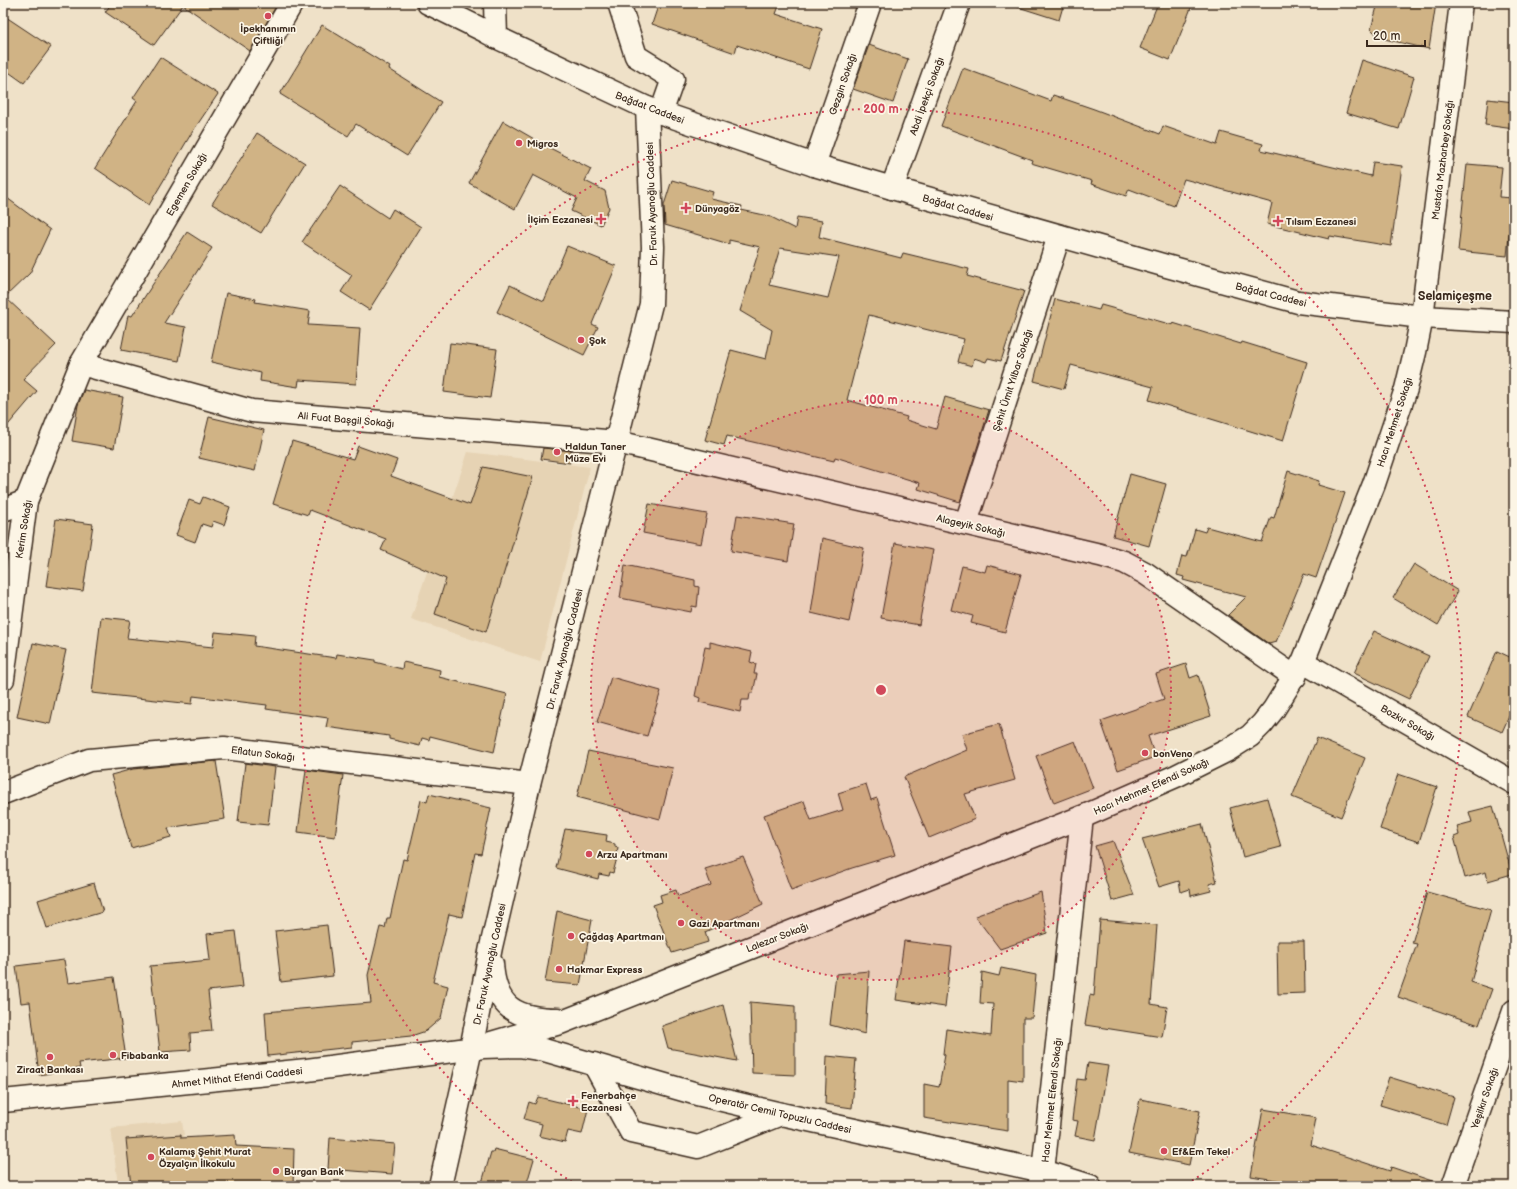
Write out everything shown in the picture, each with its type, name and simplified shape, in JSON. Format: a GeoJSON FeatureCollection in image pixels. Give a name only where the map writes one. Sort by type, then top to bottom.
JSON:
{"type":"FeatureCollection","features":[{"type":"Feature","properties":{"kind":"street","name":"Egemen Sokağı"},"geometry":{"type":"LineString","coordinates":[[81,364],[292,3]]}},
{"type":"Feature","properties":{"kind":"street","name":"Bağdat Caddesi"},"geometry":{"type":"LineString","coordinates":[[428,3],[654,111],[892,188],[1298,302],[1422,317],[1514,322]]}},
{"type":"Feature","properties":{"kind":"street"},"geometry":{"type":"LineString","coordinates":[[485,3],[491,34]]}},
{"type":"Feature","properties":{"kind":"street"},"geometry":{"type":"LineString","coordinates":[[491,34],[495,3]]}},
{"type":"Feature","properties":{"kind":"street"},"geometry":{"type":"LineString","coordinates":[[619,3],[636,56],[673,78],[654,111]]}},
{"type":"Feature","properties":{"kind":"street","name":"Gezgin Sokağı"},"geometry":{"type":"LineString","coordinates":[[814,164],[870,3]]}},
{"type":"Feature","properties":{"kind":"street","name":"Abdi İpekçi Sokağı"},"geometry":{"type":"LineString","coordinates":[[892,188],[959,3]]}},
{"type":"Feature","properties":{"kind":"street","name":"Mustafa Mazharbey Sokağı"},"geometry":{"type":"LineString","coordinates":[[1422,317],[1461,3]]}},
{"type":"Feature","properties":{"kind":"street","name":"Dr. Faruk Ayanoğlu Caddesi"},"geometry":{"type":"LineString","coordinates":[[440,1186],[471,1049],[491,947],[529,784],[651,304],[654,111]]}},
{"type":"Feature","properties":{"kind":"street","name":"Şehit Ümit Yılbar Sokağı"},"geometry":{"type":"LineString","coordinates":[[966,523],[1059,236]]}},
{"type":"Feature","properties":{"kind":"street","name":"Hacı Mehmet Sokağı"},"geometry":{"type":"LineString","coordinates":[[1358,525],[1406,389],[1422,317]]}},
{"type":"Feature","properties":{"kind":"street","name":"Ali Fuat Başgil Sokağı"},"geometry":{"type":"LineString","coordinates":[[81,364],[252,411],[617,442]]}},
{"type":"Feature","properties":{"kind":"street","name":"Kerim Sokağı"},"geometry":{"type":"LineString","coordinates":[[3,679],[26,501],[81,364]]}},
{"type":"Feature","properties":{"kind":"street","name":"Alageyik Sokağı"},"geometry":{"type":"LineString","coordinates":[[617,442],[1100,555],[1133,566],[1298,669]]}},
{"type":"Feature","properties":{"kind":"street"},"geometry":{"type":"LineString","coordinates":[[3,510],[26,501]]}},
{"type":"Feature","properties":{"kind":"street","name":"Hacı Mehmet Efendi Sokağı"},"geometry":{"type":"LineString","coordinates":[[1041,1178],[1082,817],[1176,776],[1242,742],[1262,724],[1298,669],[1358,525]]}},
{"type":"Feature","properties":{"kind":"street","name":"Bozkır Sokağı"},"geometry":{"type":"LineString","coordinates":[[1298,669],[1514,783]]}},
{"type":"Feature","properties":{"kind":"street","name":"Eflatun Sokağı"},"geometry":{"type":"LineString","coordinates":[[3,794],[89,760],[224,748],[529,784]]}},
{"type":"Feature","properties":{"kind":"street","name":"Lalezar Sokağı"},"geometry":{"type":"LineString","coordinates":[[471,1049],[569,1019],[1082,817]]}},
{"type":"Feature","properties":{"kind":"street"},"geometry":{"type":"LineString","coordinates":[[491,947],[495,986],[499,996],[506,1004],[516,1012],[528,1017],[544,1019],[569,1019]]}},
{"type":"Feature","properties":{"kind":"street","name":"Yeşilkır Sokağı"},"geometry":{"type":"LineString","coordinates":[[1453,1186],[1513,1016]]}},
{"type":"Feature","properties":{"kind":"street","name":"Operatör Cemil Topuzlu Caddesi"},"geometry":{"type":"LineString","coordinates":[[471,1049],[519,1046],[544,1050],[697,1094],[1041,1178],[1090,1186]]}},
{"type":"Feature","properties":{"kind":"street","name":"Ahmet Mithat Efendi Caddesi"},"geometry":{"type":"LineString","coordinates":[[3,1102],[307,1070],[471,1049]]}},
{"type":"Feature","properties":{"kind":"street"},"geometry":{"type":"LineString","coordinates":[[594,1064],[631,1132],[698,1147],[781,1114]]}},
{"type":"Feature","properties":{"kind":"shaded area"},"geometry":{"type":"Polygon","coordinates":[[[468,452],[590,467],[540,662],[411,619],[468,452]]]}},
{"type":"Feature","properties":{"kind":"shaded area","name":"Kalamış Şehit Murat Özyalçın İlkokulu"},"geometry":{"type":"Polygon","coordinates":[[[182,1121],[191,1186],[118,1186],[111,1128],[182,1121]]]}},
{"type":"Feature","properties":{"kind":"building"},"geometry":{"type":"Polygon","coordinates":[[[112,3],[278,3],[250,51],[183,5],[154,45],[105,12],[112,3]]]}},
{"type":"Feature","properties":{"kind":"building"},"geometry":{"type":"Polygon","coordinates":[[[659,3],[780,3],[776,14],[822,29],[809,69],[737,45],[735,53],[652,24],[659,3]]]}},
{"type":"Feature","properties":{"kind":"building"},"geometry":{"type":"Polygon","coordinates":[[[1016,3],[1064,3],[1059,20],[1015,6],[1016,3]]]}},
{"type":"Feature","properties":{"kind":"building"},"geometry":{"type":"Polygon","coordinates":[[[1158,3],[1193,3],[1170,60],[1140,48],[1158,3]]]}},
{"type":"Feature","properties":{"kind":"building"},"geometry":{"type":"Polygon","coordinates":[[[1378,3],[1436,3],[1429,49],[1380,38],[1371,29],[1378,3]]]}},
{"type":"Feature","properties":{"kind":"building"},"geometry":{"type":"Polygon","coordinates":[[[3,15],[51,47],[24,83],[3,68],[3,15]]]}},
{"type":"Feature","properties":{"kind":"building"},"geometry":{"type":"Polygon","coordinates":[[[322,25],[390,67],[389,69],[441,102],[407,156],[356,124],[348,136],[280,94],[322,25]]]}},
{"type":"Feature","properties":{"kind":"building"},"geometry":{"type":"Polygon","coordinates":[[[869,45],[908,59],[893,103],[853,89],[869,45]]]}},
{"type":"Feature","properties":{"kind":"building"},"geometry":{"type":"Polygon","coordinates":[[[160,57],[218,94],[191,134],[149,205],[95,168],[137,101],[133,98],[160,57]]]}},
{"type":"Feature","properties":{"kind":"building"},"geometry":{"type":"Polygon","coordinates":[[[1362,60],[1414,77],[1399,129],[1346,113],[1362,60]]]}},
{"type":"Feature","properties":{"kind":"building"},"geometry":{"type":"Polygon","coordinates":[[[963,68],[1051,101],[1053,95],[1160,134],[1163,126],[1217,145],[1221,132],[1263,144],[1261,150],[1371,176],[1373,162],[1402,166],[1391,246],[1330,236],[1329,239],[1267,224],[1272,203],[1184,179],[1174,206],[1129,189],[1126,196],[1091,184],[1092,181],[1031,163],[1032,160],[941,126],[963,68]]]}},
{"type":"Feature","properties":{"kind":"building"},"geometry":{"type":"Polygon","coordinates":[[[1488,99],[1514,102],[1514,129],[1485,125],[1488,99]]]}},
{"type":"Feature","properties":{"kind":"building"},"geometry":{"type":"Polygon","coordinates":[[[503,121],[548,147],[591,169],[585,181],[605,191],[609,208],[601,225],[571,211],[577,198],[533,175],[515,209],[469,183],[503,121]]]}},
{"type":"Feature","properties":{"kind":"building"},"geometry":{"type":"Polygon","coordinates":[[[257,133],[305,163],[261,233],[212,204],[257,133]]]}},
{"type":"Feature","properties":{"kind":"building"},"geometry":{"type":"Polygon","coordinates":[[[1467,164],[1502,167],[1499,197],[1513,198],[1507,256],[1458,251],[1467,164]]]}},
{"type":"Feature","properties":{"kind":"building"},"geometry":{"type":"Polygon","coordinates":[[[672,180],[713,192],[711,199],[742,206],[741,210],[769,216],[795,229],[797,217],[822,221],[819,237],[901,258],[903,253],[969,269],[967,276],[1024,291],[1001,361],[988,358],[986,362],[974,358],[972,366],[958,362],[964,339],[869,315],[847,400],[907,417],[906,420],[936,429],[945,397],[989,410],[960,502],[918,489],[920,483],[835,457],[834,461],[727,436],[724,445],[705,440],[731,350],[766,359],[772,330],[740,311],[760,247],[729,240],[729,244],[665,225],[664,205],[672,180]],[[780,248],[769,285],[828,298],[839,257],[780,248]]]}},
{"type":"Feature","properties":{"kind":"building"},"geometry":{"type":"Polygon","coordinates":[[[340,186],[388,218],[393,209],[421,227],[369,310],[341,292],[352,275],[302,242],[340,186]]]}},
{"type":"Feature","properties":{"kind":"building"},"geometry":{"type":"Polygon","coordinates":[[[3,195],[50,230],[30,273],[5,297],[56,345],[23,379],[37,391],[3,431],[3,195]]]}},
{"type":"Feature","properties":{"kind":"building"},"geometry":{"type":"Polygon","coordinates":[[[187,232],[212,248],[164,323],[186,327],[179,361],[121,350],[128,315],[132,316],[187,232]]]}},
{"type":"Feature","properties":{"kind":"building"},"geometry":{"type":"Polygon","coordinates":[[[567,246],[616,266],[592,324],[598,327],[584,355],[497,312],[510,285],[544,301],[567,246]]]}},
{"type":"Feature","properties":{"kind":"building"},"geometry":{"type":"Polygon","coordinates":[[[226,293],[256,299],[255,302],[310,311],[308,325],[360,328],[356,384],[299,380],[298,387],[260,381],[261,373],[211,362],[226,293]]]}},
{"type":"Feature","properties":{"kind":"building"},"geometry":{"type":"Polygon","coordinates":[[[1055,299],[1099,310],[1101,305],[1173,325],[1173,323],[1307,362],[1283,441],[1149,400],[1153,387],[1071,365],[1064,389],[1034,381],[1055,299]]]}},
{"type":"Feature","properties":{"kind":"building"},"geometry":{"type":"Polygon","coordinates":[[[450,343],[497,349],[490,398],[444,392],[450,343]]]}},
{"type":"Feature","properties":{"kind":"building"},"geometry":{"type":"Polygon","coordinates":[[[84,390],[123,397],[114,448],[72,441],[78,405],[84,390]]]}},
{"type":"Feature","properties":{"kind":"building"},"geometry":{"type":"Polygon","coordinates":[[[209,417],[264,430],[255,471],[199,458],[209,417]]]}},
{"type":"Feature","properties":{"kind":"building"},"geometry":{"type":"Polygon","coordinates":[[[292,441],[353,459],[358,446],[397,460],[391,476],[470,505],[483,467],[533,477],[486,632],[435,614],[446,579],[381,550],[386,539],[310,510],[308,515],[273,504],[292,441]]]}},
{"type":"Feature","properties":{"kind":"building","name":"Haldun Taner Müze Evi"},"geometry":{"type":"Polygon","coordinates":[[[543,448],[572,451],[570,463],[541,459],[543,448]]]}},
{"type":"Feature","properties":{"kind":"building"},"geometry":{"type":"Polygon","coordinates":[[[1288,471],[1319,481],[1318,485],[1345,493],[1316,578],[1304,574],[1276,642],[1269,644],[1228,615],[1246,597],[1183,580],[1184,577],[1177,575],[1182,556],[1187,557],[1195,529],[1205,532],[1207,527],[1262,542],[1271,517],[1274,518],[1288,471]]]}},
{"type":"Feature","properties":{"kind":"building"},"geometry":{"type":"Polygon","coordinates":[[[1130,474],[1166,484],[1149,546],[1113,536],[1130,474]]]}},
{"type":"Feature","properties":{"kind":"building"},"geometry":{"type":"Polygon","coordinates":[[[203,497],[230,507],[224,525],[213,521],[211,527],[202,524],[195,542],[176,535],[189,500],[200,504],[203,497]]]}},
{"type":"Feature","properties":{"kind":"building"},"geometry":{"type":"Polygon","coordinates":[[[649,504],[707,514],[701,544],[643,533],[649,504]]]}},
{"type":"Feature","properties":{"kind":"building"},"geometry":{"type":"Polygon","coordinates":[[[737,515],[794,524],[788,561],[731,551],[737,515]]]}},
{"type":"Feature","properties":{"kind":"building"},"geometry":{"type":"Polygon","coordinates":[[[56,519],[93,524],[83,591],[46,586],[56,519]]]}},
{"type":"Feature","properties":{"kind":"building"},"geometry":{"type":"Polygon","coordinates":[[[822,538],[864,548],[849,622],[811,613],[822,538]]]}},
{"type":"Feature","properties":{"kind":"building"},"geometry":{"type":"Polygon","coordinates":[[[895,543],[933,550],[919,625],[881,618],[895,543]]]}},
{"type":"Feature","properties":{"kind":"building"},"geometry":{"type":"Polygon","coordinates":[[[1414,564],[1458,591],[1438,625],[1393,598],[1414,564]]]}},
{"type":"Feature","properties":{"kind":"building"},"geometry":{"type":"Polygon","coordinates":[[[625,565],[695,580],[695,586],[699,587],[697,607],[692,606],[691,612],[620,598],[625,565]]]}},
{"type":"Feature","properties":{"kind":"building"},"geometry":{"type":"Polygon","coordinates":[[[987,565],[1021,574],[1005,632],[971,623],[973,616],[951,610],[962,566],[985,572],[987,565]]]}},
{"type":"Feature","properties":{"kind":"building"},"geometry":{"type":"Polygon","coordinates":[[[101,617],[130,620],[127,638],[213,647],[215,632],[255,636],[254,646],[336,658],[337,654],[375,660],[375,662],[402,669],[403,662],[440,670],[439,677],[507,694],[494,752],[430,736],[429,740],[422,738],[420,746],[389,739],[389,736],[326,727],[328,718],[266,709],[267,705],[193,696],[192,704],[92,693],[101,617]]]}},
{"type":"Feature","properties":{"kind":"building"},"geometry":{"type":"Polygon","coordinates":[[[1374,631],[1429,656],[1409,699],[1354,673],[1374,631]]]}},
{"type":"Feature","properties":{"kind":"building"},"geometry":{"type":"Polygon","coordinates":[[[710,642],[752,652],[750,662],[756,664],[754,674],[757,674],[753,693],[750,693],[749,700],[742,700],[740,712],[699,702],[700,698],[695,696],[705,647],[710,648],[710,642]]]}},
{"type":"Feature","properties":{"kind":"building"},"geometry":{"type":"Polygon","coordinates":[[[33,643],[66,650],[50,724],[17,717],[33,643]]]}},
{"type":"Feature","properties":{"kind":"building"},"geometry":{"type":"Polygon","coordinates":[[[1497,651],[1514,659],[1514,705],[1502,732],[1468,717],[1497,651]]]}},
{"type":"Feature","properties":{"kind":"building"},"geometry":{"type":"Polygon","coordinates":[[[1186,664],[1190,678],[1198,675],[1211,716],[1148,736],[1155,757],[1118,770],[1101,721],[1164,699],[1156,674],[1186,664]]]}},
{"type":"Feature","properties":{"kind":"building"},"geometry":{"type":"Polygon","coordinates":[[[611,677],[661,691],[647,736],[597,722],[611,677]]]}},
{"type":"Feature","properties":{"kind":"building"},"geometry":{"type":"Polygon","coordinates":[[[999,724],[1015,780],[965,794],[975,819],[929,838],[904,777],[967,750],[962,734],[999,724]]]}},
{"type":"Feature","properties":{"kind":"building"},"geometry":{"type":"Polygon","coordinates":[[[1317,738],[1365,758],[1341,817],[1292,797],[1317,738]]]}},
{"type":"Feature","properties":{"kind":"building"},"geometry":{"type":"Polygon","coordinates":[[[1075,741],[1093,788],[1054,803],[1036,756],[1075,741]]]}},
{"type":"Feature","properties":{"kind":"building"},"geometry":{"type":"Polygon","coordinates":[[[588,751],[673,768],[660,819],[577,797],[588,751]]]}},
{"type":"Feature","properties":{"kind":"building"},"geometry":{"type":"Polygon","coordinates":[[[216,761],[225,819],[168,828],[171,837],[131,848],[111,775],[133,769],[216,761]]]}},
{"type":"Feature","properties":{"kind":"building"},"geometry":{"type":"Polygon","coordinates":[[[245,763],[275,767],[268,825],[238,822],[245,763]]]}},
{"type":"Feature","properties":{"kind":"building"},"geometry":{"type":"Polygon","coordinates":[[[306,770],[343,775],[335,837],[298,832],[306,770]]]}},
{"type":"Feature","properties":{"kind":"building"},"geometry":{"type":"Polygon","coordinates":[[[1398,774],[1437,787],[1419,842],[1380,829],[1398,774]]]}},
{"type":"Feature","properties":{"kind":"building"},"geometry":{"type":"Polygon","coordinates":[[[866,784],[871,800],[877,798],[895,855],[852,868],[791,890],[764,815],[804,801],[811,820],[843,810],[838,793],[866,784]]]}},
{"type":"Feature","properties":{"kind":"building"},"geometry":{"type":"Polygon","coordinates":[[[429,794],[491,808],[481,854],[475,853],[462,917],[449,914],[433,982],[448,986],[441,1018],[426,1031],[411,1036],[352,1042],[352,1047],[268,1056],[265,1012],[371,1003],[368,975],[380,927],[385,928],[387,918],[390,918],[403,859],[407,860],[421,800],[427,802],[429,794]]]}},
{"type":"Feature","properties":{"kind":"building"},"geometry":{"type":"Polygon","coordinates":[[[1267,798],[1281,847],[1243,857],[1230,808],[1267,798]]]}},
{"type":"Feature","properties":{"kind":"building"},"geometry":{"type":"Polygon","coordinates":[[[1493,806],[1512,874],[1488,881],[1486,872],[1465,878],[1454,837],[1459,835],[1457,826],[1472,822],[1469,812],[1493,806]]]}},
{"type":"Feature","properties":{"kind":"building"},"geometry":{"type":"Polygon","coordinates":[[[1202,824],[1217,882],[1209,884],[1211,891],[1191,896],[1190,889],[1181,892],[1179,881],[1159,887],[1142,839],[1202,824]]]}},
{"type":"Feature","properties":{"kind":"building","name":"Arzu Apartmanı"},"geometry":{"type":"Polygon","coordinates":[[[565,829],[607,835],[606,842],[615,844],[615,847],[618,848],[613,873],[610,872],[609,876],[599,874],[598,879],[556,868],[565,829]]]}},
{"type":"Feature","properties":{"kind":"building"},"geometry":{"type":"Polygon","coordinates":[[[1113,841],[1134,895],[1112,901],[1095,846],[1113,841]]]}},
{"type":"Feature","properties":{"kind":"building"},"geometry":{"type":"Polygon","coordinates":[[[743,857],[763,904],[705,932],[708,942],[672,953],[653,905],[662,902],[660,895],[676,890],[678,896],[711,885],[705,869],[743,857]]]}},
{"type":"Feature","properties":{"kind":"building"},"geometry":{"type":"Polygon","coordinates":[[[94,883],[103,912],[47,928],[38,900],[94,883]]]}},
{"type":"Feature","properties":{"kind":"building"},"geometry":{"type":"Polygon","coordinates":[[[1041,892],[1047,933],[1000,949],[975,916],[1041,892]]]}},
{"type":"Feature","properties":{"kind":"building"},"geometry":{"type":"Polygon","coordinates":[[[1427,892],[1491,910],[1471,982],[1492,989],[1479,1025],[1398,997],[1417,944],[1412,943],[1427,892]]]}},
{"type":"Feature","properties":{"kind":"building","name":"Çağdaş Apartmanı"},"geometry":{"type":"Polygon","coordinates":[[[557,911],[592,920],[580,985],[545,982],[557,911]]]}},
{"type":"Feature","properties":{"kind":"building"},"geometry":{"type":"Polygon","coordinates":[[[1100,920],[1157,925],[1151,1004],[1167,1007],[1162,1037],[1085,1025],[1090,995],[1094,996],[1100,920]]]}},
{"type":"Feature","properties":{"kind":"building"},"geometry":{"type":"Polygon","coordinates":[[[327,925],[333,976],[281,982],[275,931],[327,925]]]}},
{"type":"Feature","properties":{"kind":"building"},"geometry":{"type":"Polygon","coordinates":[[[236,931],[243,987],[208,991],[212,1031],[190,1033],[191,1050],[160,1052],[150,966],[210,960],[207,934],[236,931]]]}},
{"type":"Feature","properties":{"kind":"building"},"geometry":{"type":"Polygon","coordinates":[[[904,941],[952,947],[945,1007],[896,1000],[904,941]]]}},
{"type":"Feature","properties":{"kind":"building"},"geometry":{"type":"Polygon","coordinates":[[[1277,941],[1304,941],[1305,993],[1278,994],[1277,941]]]}},
{"type":"Feature","properties":{"kind":"building"},"geometry":{"type":"Polygon","coordinates":[[[64,960],[68,983],[114,977],[126,1058],[79,1063],[80,1068],[39,1075],[30,1002],[21,1003],[16,966],[64,960]]]}},
{"type":"Feature","properties":{"kind":"building"},"geometry":{"type":"Polygon","coordinates":[[[1001,968],[1036,975],[1032,1018],[1023,1018],[1023,1081],[1008,1079],[1008,1131],[924,1118],[924,1084],[939,1087],[945,1055],[943,1054],[946,1029],[991,1036],[993,1004],[980,1003],[982,972],[999,976],[1001,968]]]}},
{"type":"Feature","properties":{"kind":"building"},"geometry":{"type":"Polygon","coordinates":[[[869,971],[865,1034],[830,1025],[836,974],[869,971]]]}},
{"type":"Feature","properties":{"kind":"building"},"geometry":{"type":"Polygon","coordinates":[[[750,1002],[795,1006],[795,1075],[752,1073],[750,1002]]]}},
{"type":"Feature","properties":{"kind":"building"},"geometry":{"type":"Polygon","coordinates":[[[723,1005],[737,1061],[668,1048],[662,1026],[723,1005]]]}},
{"type":"Feature","properties":{"kind":"building"},"geometry":{"type":"Polygon","coordinates":[[[827,1056],[856,1059],[852,1108],[825,1104],[827,1056]]]}},
{"type":"Feature","properties":{"kind":"building"},"geometry":{"type":"Polygon","coordinates":[[[1088,1063],[1108,1066],[1095,1140],[1075,1136],[1078,1121],[1072,1120],[1077,1079],[1085,1080],[1088,1063]]]}},
{"type":"Feature","properties":{"kind":"building"},"geometry":{"type":"Polygon","coordinates":[[[1389,1077],[1454,1097],[1446,1125],[1380,1105],[1389,1077]]]}},
{"type":"Feature","properties":{"kind":"building"},"geometry":{"type":"Polygon","coordinates":[[[538,1097],[588,1109],[582,1134],[568,1131],[565,1142],[539,1136],[542,1124],[524,1119],[529,1102],[535,1104],[538,1097]]]}},
{"type":"Feature","properties":{"kind":"building"},"geometry":{"type":"Polygon","coordinates":[[[1140,1099],[1200,1111],[1189,1165],[1129,1153],[1140,1099]]]}},
{"type":"Feature","properties":{"kind":"building"},"geometry":{"type":"Polygon","coordinates":[[[1263,1109],[1316,1118],[1311,1145],[1390,1171],[1391,1167],[1438,1183],[1438,1186],[1314,1186],[1251,1176],[1263,1109]]]}},
{"type":"Feature","properties":{"kind":"building"},"geometry":{"type":"Polygon","coordinates":[[[181,1135],[181,1138],[235,1135],[236,1146],[294,1149],[293,1186],[131,1186],[126,1139],[181,1135]]]}},
{"type":"Feature","properties":{"kind":"building"},"geometry":{"type":"Polygon","coordinates":[[[330,1138],[395,1144],[392,1174],[328,1169],[330,1138]]]}},
{"type":"Feature","properties":{"kind":"building"},"geometry":{"type":"Polygon","coordinates":[[[494,1149],[534,1159],[526,1186],[481,1186],[491,1152],[493,1152],[494,1149]]]}},
{"type":"Feature","properties":{"kind":"place","name":"İpekhanımın Çiftliği"},"geometry":{"type":"Point","coordinates":[268,16]}},
{"type":"Feature","properties":{"kind":"place","name":"Migros"},"geometry":{"type":"Point","coordinates":[519,143]}},
{"type":"Feature","properties":{"kind":"place","name":"Dünyagöz"},"geometry":{"type":"Point","coordinates":[686,208]}},
{"type":"Feature","properties":{"kind":"place","name":"İlçim Eczanesi"},"geometry":{"type":"Point","coordinates":[601,219]}},
{"type":"Feature","properties":{"kind":"place","name":"Tılsım Eczanesi"},"geometry":{"type":"Point","coordinates":[1278,221]}},
{"type":"Feature","properties":{"kind":"place","name":"Şok"},"geometry":{"type":"Point","coordinates":[581,340]}},
{"type":"Feature","properties":{"kind":"place","name":"Haldun Taner Müze Evi"},"geometry":{"type":"Point","coordinates":[557,452]}},
{"type":"Feature","properties":{"kind":"place","name":"bonVeno"},"geometry":{"type":"Point","coordinates":[1145,753]}},
{"type":"Feature","properties":{"kind":"place","name":"Arzu Apartmanı"},"geometry":{"type":"Point","coordinates":[589,854]}},
{"type":"Feature","properties":{"kind":"place","name":"Gazi Apartmanı"},"geometry":{"type":"Point","coordinates":[681,923]}},
{"type":"Feature","properties":{"kind":"place","name":"Çağdaş Apartmanı"},"geometry":{"type":"Point","coordinates":[571,936]}},
{"type":"Feature","properties":{"kind":"place","name":"Hakmar Express"},"geometry":{"type":"Point","coordinates":[559,969]}},
{"type":"Feature","properties":{"kind":"place","name":"Fibabanka"},"geometry":{"type":"Point","coordinates":[113,1055]}},
{"type":"Feature","properties":{"kind":"place","name":"Ziraat Bankası"},"geometry":{"type":"Point","coordinates":[50,1057]}},
{"type":"Feature","properties":{"kind":"place","name":"Fenerbahçe Eczanesi"},"geometry":{"type":"Point","coordinates":[573,1101]}},
{"type":"Feature","properties":{"kind":"place","name":"Ef&Em Tekel"},"geometry":{"type":"Point","coordinates":[1164,1151]}},
{"type":"Feature","properties":{"kind":"place","name":"Kalamış Şehit Murat Özyalçın İlkokulu"},"geometry":{"type":"Point","coordinates":[151,1157]}},
{"type":"Feature","properties":{"kind":"place","name":"Burgan Bank"},"geometry":{"type":"Point","coordinates":[276,1171]}},
{"type":"Feature","properties":{"kind":"district","name":"Selamiçeşme"},"geometry":{"type":"Point","coordinates":[1455,296]}}]}
